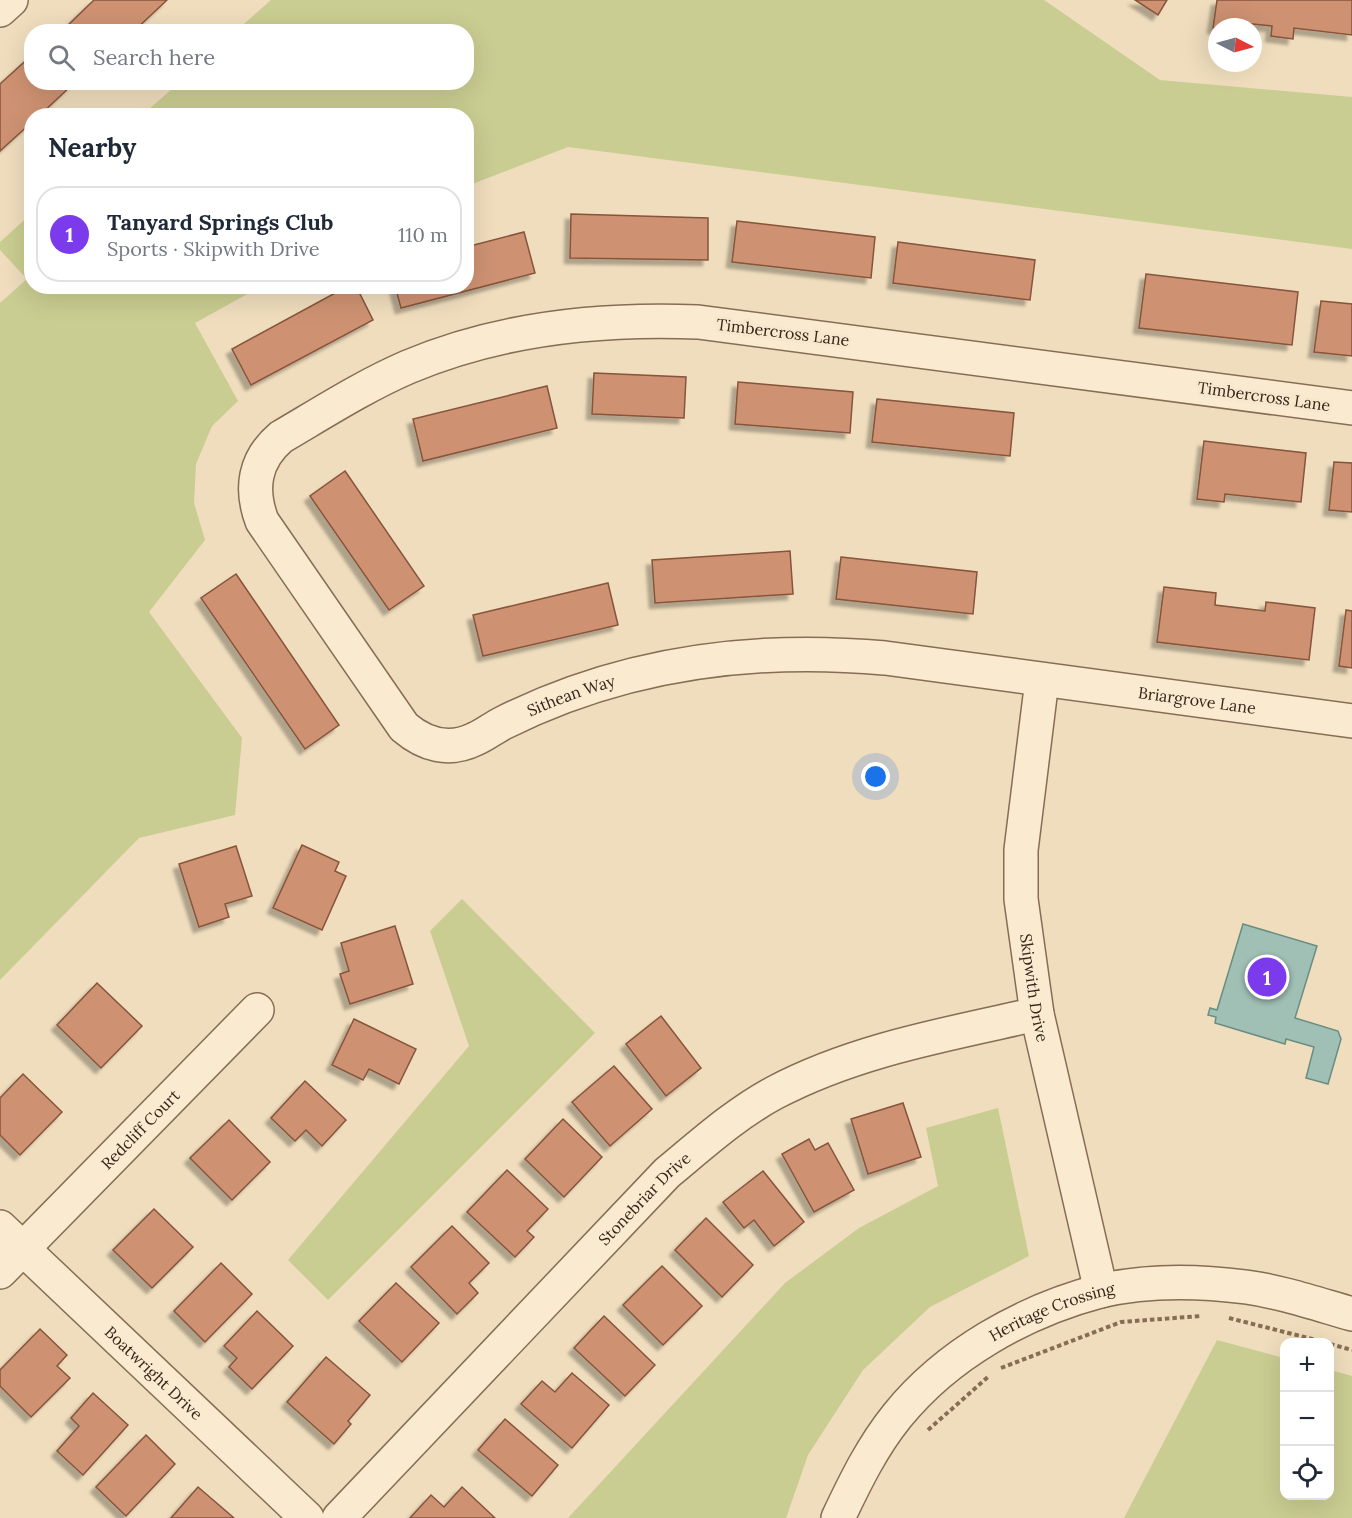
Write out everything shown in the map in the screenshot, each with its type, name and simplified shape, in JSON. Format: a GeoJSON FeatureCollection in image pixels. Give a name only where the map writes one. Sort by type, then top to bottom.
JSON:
{"type":"FeatureCollection","features":[{"type":"Feature","properties":{"kind":"street"},"geometry":{"type":"LineString","coordinates":[[0,10],[11,0]]}},
{"type":"Feature","properties":{"kind":"street","name":"Timbercross Lane"},"geometry":{"type":"LineString","coordinates":[[256,476],[261,460],[280,437],[361,390],[408,367],[494,338],[589,323],[641,320],[698,322],[1352,408]]}},
{"type":"Feature","properties":{"kind":"street","name":"Sithean Way"},"geometry":{"type":"LineString","coordinates":[[256,476],[257,507],[262,521],[404,727],[420,740],[440,746],[458,746],[474,740],[502,723],[608,683],[665,667],[723,658],[780,653],[832,653],[1042,680]]}},
{"type":"Feature","properties":{"kind":"street","name":"Briargrove Lane"},"geometry":{"type":"LineString","coordinates":[[1042,680],[1352,721]]}},
{"type":"Feature","properties":{"kind":"street","name":"Skipwith Drive"},"geometry":{"type":"LineString","coordinates":[[1042,680],[1021,850],[1021,899],[1037,1014],[1101,1291]]}},
{"type":"Feature","properties":{"kind":"street","name":"Redcliff Court"},"geometry":{"type":"LineString","coordinates":[[0,1272],[11,1237],[257,1010]]}},
{"type":"Feature","properties":{"kind":"street","name":"Stonebriar Drive"},"geometry":{"type":"LineString","coordinates":[[339,1518],[667,1173],[717,1131],[773,1094],[829,1068],[891,1048],[1037,1014]]}},
{"type":"Feature","properties":{"kind":"street","name":"Boatwright Drive"},"geometry":{"type":"LineString","coordinates":[[11,1237],[307,1518]]}},
{"type":"Feature","properties":{"kind":"street","name":"Heritage Crossing"},"geometry":{"type":"LineString","coordinates":[[838,1518],[863,1465],[886,1432],[898,1415],[942,1370],[990,1337],[1046,1310],[1101,1291],[1156,1284],[1248,1287],[1352,1314]]}},
{"type":"Feature","properties":{"kind":"path"},"geometry":{"type":"LineString","coordinates":[[922,1436],[995,1371],[1121,1322],[1204,1316]]}},
{"type":"Feature","properties":{"kind":"path"},"geometry":{"type":"LineString","coordinates":[[1227,1317],[1308,1338]]}},
{"type":"Feature","properties":{"kind":"path"},"geometry":{"type":"LineString","coordinates":[[1334,1345],[1352,1350]]}},
{"type":"Feature","properties":{"kind":"green space"},"geometry":{"type":"Polygon","coordinates":[[[271,0],[1044,0],[1160,80],[1352,97],[1352,249],[568,147],[474,183],[474,108],[150,108],[171,90],[474,90],[474,24],[244,24],[271,0]]]}},
{"type":"Feature","properties":{"kind":"green space"},"geometry":{"type":"Polygon","coordinates":[[[24,220],[24,276],[0,250],[0,242],[24,220]]]}},
{"type":"Feature","properties":{"kind":"green space"},"geometry":{"type":"Polygon","coordinates":[[[24,282],[24,294],[247,294],[195,323],[238,401],[212,426],[196,464],[194,503],[205,540],[149,612],[242,738],[235,815],[139,838],[0,980],[0,303],[24,282]]]}},
{"type":"Feature","properties":{"kind":"green space"},"geometry":{"type":"Polygon","coordinates":[[[462,899],[595,1033],[328,1300],[288,1260],[469,1046],[430,931],[462,899]]]}},
{"type":"Feature","properties":{"kind":"green space"},"geometry":{"type":"Polygon","coordinates":[[[998,1108],[1029,1256],[930,1307],[863,1370],[808,1455],[786,1518],[568,1518],[785,1283],[859,1228],[938,1186],[926,1128],[998,1108]]]}},
{"type":"Feature","properties":{"kind":"green space"},"geometry":{"type":"Polygon","coordinates":[[[1217,1340],[1280,1357],[1280,1500],[1334,1500],[1334,1371],[1352,1376],[1352,1518],[1124,1518],[1217,1340]]]}},
{"type":"Feature","properties":{"kind":"water"},"geometry":{"type":"Polygon","coordinates":[[[1243,924],[1317,946],[1295,1018],[1338,1031],[1341,1039],[1328,1084],[1306,1078],[1314,1047],[1286,1039],[1285,1044],[1215,1023],[1216,1017],[1208,1015],[1210,1008],[1217,1010],[1243,924]]]}},
{"type":"Feature","properties":{"kind":"building"},"geometry":{"type":"Polygon","coordinates":[[[94,0],[167,0],[142,24],[69,24],[94,0]]]}},
{"type":"Feature","properties":{"kind":"building"},"geometry":{"type":"Polygon","coordinates":[[[1135,0],[1167,0],[1158,15],[1135,0]]]}},
{"type":"Feature","properties":{"kind":"building"},"geometry":{"type":"Polygon","coordinates":[[[1217,0],[1352,0],[1352,35],[1294,28],[1293,39],[1271,36],[1272,26],[1262,25],[1262,18],[1214,18],[1217,0]]]}},
{"type":"Feature","properties":{"kind":"building"},"geometry":{"type":"Polygon","coordinates":[[[24,62],[24,90],[67,90],[48,108],[24,108],[24,129],[0,151],[0,84],[24,62]]]}},
{"type":"Feature","properties":{"kind":"building"},"geometry":{"type":"Polygon","coordinates":[[[571,214],[708,218],[708,260],[570,258],[571,214]]]}},
{"type":"Feature","properties":{"kind":"building"},"geometry":{"type":"Polygon","coordinates":[[[737,221],[875,237],[871,278],[732,262],[737,221]]]}},
{"type":"Feature","properties":{"kind":"building"},"geometry":{"type":"Polygon","coordinates":[[[524,232],[535,273],[474,289],[474,245],[524,232]]]}},
{"type":"Feature","properties":{"kind":"building"},"geometry":{"type":"Polygon","coordinates":[[[898,242],[1035,260],[1030,300],[893,283],[898,242]]]}},
{"type":"Feature","properties":{"kind":"building"},"geometry":{"type":"Polygon","coordinates":[[[1146,274],[1298,292],[1292,345],[1139,328],[1146,274]]]}},
{"type":"Feature","properties":{"kind":"building"},"geometry":{"type":"Polygon","coordinates":[[[333,294],[360,294],[373,320],[251,385],[232,349],[333,294]]]}},
{"type":"Feature","properties":{"kind":"building"},"geometry":{"type":"Polygon","coordinates":[[[397,294],[455,294],[401,308],[397,294]]]}},
{"type":"Feature","properties":{"kind":"building"},"geometry":{"type":"Polygon","coordinates":[[[1321,301],[1352,304],[1352,356],[1314,352],[1321,301]]]}},
{"type":"Feature","properties":{"kind":"building"},"geometry":{"type":"Polygon","coordinates":[[[594,373],[686,377],[684,418],[592,414],[594,373]]]}},
{"type":"Feature","properties":{"kind":"building"},"geometry":{"type":"Polygon","coordinates":[[[738,382],[853,392],[850,433],[735,424],[738,382]]]}},
{"type":"Feature","properties":{"kind":"building"},"geometry":{"type":"Polygon","coordinates":[[[547,386],[557,428],[423,461],[413,419],[547,386]]]}},
{"type":"Feature","properties":{"kind":"building"},"geometry":{"type":"Polygon","coordinates":[[[877,399],[1014,413],[1010,456],[872,442],[877,399]]]}},
{"type":"Feature","properties":{"kind":"building"},"geometry":{"type":"Polygon","coordinates":[[[1204,441],[1306,453],[1301,502],[1225,494],[1224,502],[1197,499],[1204,441]]]}},
{"type":"Feature","properties":{"kind":"building"},"geometry":{"type":"Polygon","coordinates":[[[1334,462],[1352,463],[1352,512],[1329,510],[1334,462]]]}},
{"type":"Feature","properties":{"kind":"building"},"geometry":{"type":"Polygon","coordinates":[[[345,471],[424,586],[389,610],[310,496],[345,471]]]}},
{"type":"Feature","properties":{"kind":"building"},"geometry":{"type":"Polygon","coordinates":[[[790,551],[793,594],[655,603],[652,560],[790,551]]]}},
{"type":"Feature","properties":{"kind":"building"},"geometry":{"type":"Polygon","coordinates":[[[841,557],[977,572],[973,614],[836,599],[841,557]]]}},
{"type":"Feature","properties":{"kind":"building"},"geometry":{"type":"Polygon","coordinates":[[[236,574],[339,725],[305,749],[201,598],[236,574]]]}},
{"type":"Feature","properties":{"kind":"building"},"geometry":{"type":"Polygon","coordinates":[[[608,583],[618,625],[483,656],[473,615],[608,583]]]}},
{"type":"Feature","properties":{"kind":"building"},"geometry":{"type":"Polygon","coordinates":[[[1164,587],[1216,593],[1215,605],[1265,611],[1266,602],[1315,608],[1309,660],[1157,642],[1164,587]]]}},
{"type":"Feature","properties":{"kind":"building"},"geometry":{"type":"Polygon","coordinates":[[[1346,610],[1352,611],[1352,668],[1339,666],[1346,610]]]}},
{"type":"Feature","properties":{"kind":"building"},"geometry":{"type":"Polygon","coordinates":[[[302,845],[339,862],[335,871],[346,876],[322,930],[273,908],[302,845]]]}},
{"type":"Feature","properties":{"kind":"building"},"geometry":{"type":"Polygon","coordinates":[[[236,846],[252,896],[225,904],[229,917],[199,927],[179,864],[236,846]]]}},
{"type":"Feature","properties":{"kind":"building"},"geometry":{"type":"Polygon","coordinates":[[[395,926],[413,984],[350,1004],[340,974],[349,971],[341,943],[395,926]]]}},
{"type":"Feature","properties":{"kind":"building"},"geometry":{"type":"Polygon","coordinates":[[[97,983],[142,1026],[101,1068],[57,1025],[97,983]]]}},
{"type":"Feature","properties":{"kind":"building"},"geometry":{"type":"Polygon","coordinates":[[[661,1016],[701,1068],[666,1096],[626,1044],[661,1016]]]}},
{"type":"Feature","properties":{"kind":"building"},"geometry":{"type":"Polygon","coordinates":[[[354,1019],[416,1049],[399,1084],[369,1069],[363,1080],[332,1065],[354,1019]]]}},
{"type":"Feature","properties":{"kind":"building"},"geometry":{"type":"Polygon","coordinates":[[[614,1066],[652,1109],[610,1146],[572,1102],[614,1066]]]}},
{"type":"Feature","properties":{"kind":"building"},"geometry":{"type":"Polygon","coordinates":[[[23,1074],[62,1112],[20,1155],[0,1135],[0,1098],[23,1074]]]}},
{"type":"Feature","properties":{"kind":"building"},"geometry":{"type":"Polygon","coordinates":[[[305,1081],[346,1120],[322,1146],[306,1130],[295,1141],[271,1118],[305,1081]]]}},
{"type":"Feature","properties":{"kind":"building"},"geometry":{"type":"Polygon","coordinates":[[[903,1103],[921,1157],[868,1174],[851,1119],[903,1103]]]}},
{"type":"Feature","properties":{"kind":"building"},"geometry":{"type":"Polygon","coordinates":[[[563,1119],[602,1157],[564,1197],[525,1159],[563,1119]]]}},
{"type":"Feature","properties":{"kind":"building"},"geometry":{"type":"Polygon","coordinates":[[[229,1120],[270,1162],[232,1200],[190,1158],[229,1120]]]}},
{"type":"Feature","properties":{"kind":"building"},"geometry":{"type":"Polygon","coordinates":[[[809,1139],[815,1150],[828,1143],[854,1190],[814,1212],[782,1154],[809,1139]]]}},
{"type":"Feature","properties":{"kind":"building"},"geometry":{"type":"Polygon","coordinates":[[[507,1170],[548,1209],[527,1231],[534,1237],[515,1257],[467,1212],[507,1170]]]}},
{"type":"Feature","properties":{"kind":"building"},"geometry":{"type":"Polygon","coordinates":[[[763,1171],[804,1222],[774,1246],[754,1220],[744,1228],[723,1202],[763,1171]]]}},
{"type":"Feature","properties":{"kind":"building"},"geometry":{"type":"Polygon","coordinates":[[[154,1209],[193,1247],[152,1288],[113,1250],[154,1209]]]}},
{"type":"Feature","properties":{"kind":"building"},"geometry":{"type":"Polygon","coordinates":[[[706,1218],[753,1265],[722,1297],[675,1250],[706,1218]]]}},
{"type":"Feature","properties":{"kind":"building"},"geometry":{"type":"Polygon","coordinates":[[[452,1226],[489,1263],[469,1283],[478,1293],[457,1314],[411,1267],[452,1226]]]}},
{"type":"Feature","properties":{"kind":"building"},"geometry":{"type":"Polygon","coordinates":[[[221,1263],[252,1294],[205,1342],[174,1311],[221,1263]]]}},
{"type":"Feature","properties":{"kind":"building"},"geometry":{"type":"Polygon","coordinates":[[[662,1266],[702,1306],[663,1345],[623,1305],[662,1266]]]}},
{"type":"Feature","properties":{"kind":"building"},"geometry":{"type":"Polygon","coordinates":[[[396,1283],[439,1323],[402,1362],[359,1321],[396,1283]]]}},
{"type":"Feature","properties":{"kind":"building"},"geometry":{"type":"Polygon","coordinates":[[[257,1311],[293,1346],[252,1389],[229,1367],[237,1358],[224,1346],[257,1311]]]}},
{"type":"Feature","properties":{"kind":"building"},"geometry":{"type":"Polygon","coordinates":[[[604,1316],[655,1365],[625,1396],[574,1348],[604,1316]]]}},
{"type":"Feature","properties":{"kind":"building"},"geometry":{"type":"Polygon","coordinates":[[[40,1329],[67,1355],[57,1366],[70,1378],[31,1417],[0,1386],[0,1370],[40,1329]]]}},
{"type":"Feature","properties":{"kind":"building"},"geometry":{"type":"Polygon","coordinates":[[[326,1357],[370,1395],[348,1421],[351,1424],[334,1444],[287,1402],[326,1357]]]}},
{"type":"Feature","properties":{"kind":"building"},"geometry":{"type":"Polygon","coordinates":[[[572,1373],[609,1405],[572,1448],[521,1404],[542,1381],[555,1392],[572,1373]]]}},
{"type":"Feature","properties":{"kind":"building"},"geometry":{"type":"Polygon","coordinates":[[[93,1393],[128,1425],[83,1475],[57,1451],[79,1426],[71,1418],[93,1393]]]}},
{"type":"Feature","properties":{"kind":"building"},"geometry":{"type":"Polygon","coordinates":[[[505,1419],[558,1465],[532,1496],[478,1450],[505,1419]]]}},
{"type":"Feature","properties":{"kind":"building"},"geometry":{"type":"Polygon","coordinates":[[[146,1435],[175,1464],[126,1516],[96,1487],[146,1435]]]}},
{"type":"Feature","properties":{"kind":"building"},"geometry":{"type":"Polygon","coordinates":[[[198,1487],[234,1518],[171,1518],[198,1487]]]}},
{"type":"Feature","properties":{"kind":"building"},"geometry":{"type":"Polygon","coordinates":[[[462,1487],[495,1518],[410,1518],[431,1495],[444,1507],[462,1487]]]}},
{"type":"Feature","properties":{"kind":"place","name":"Tanyard Springs Club"},"geometry":{"type":"Point","coordinates":[1267,977]}}]}
